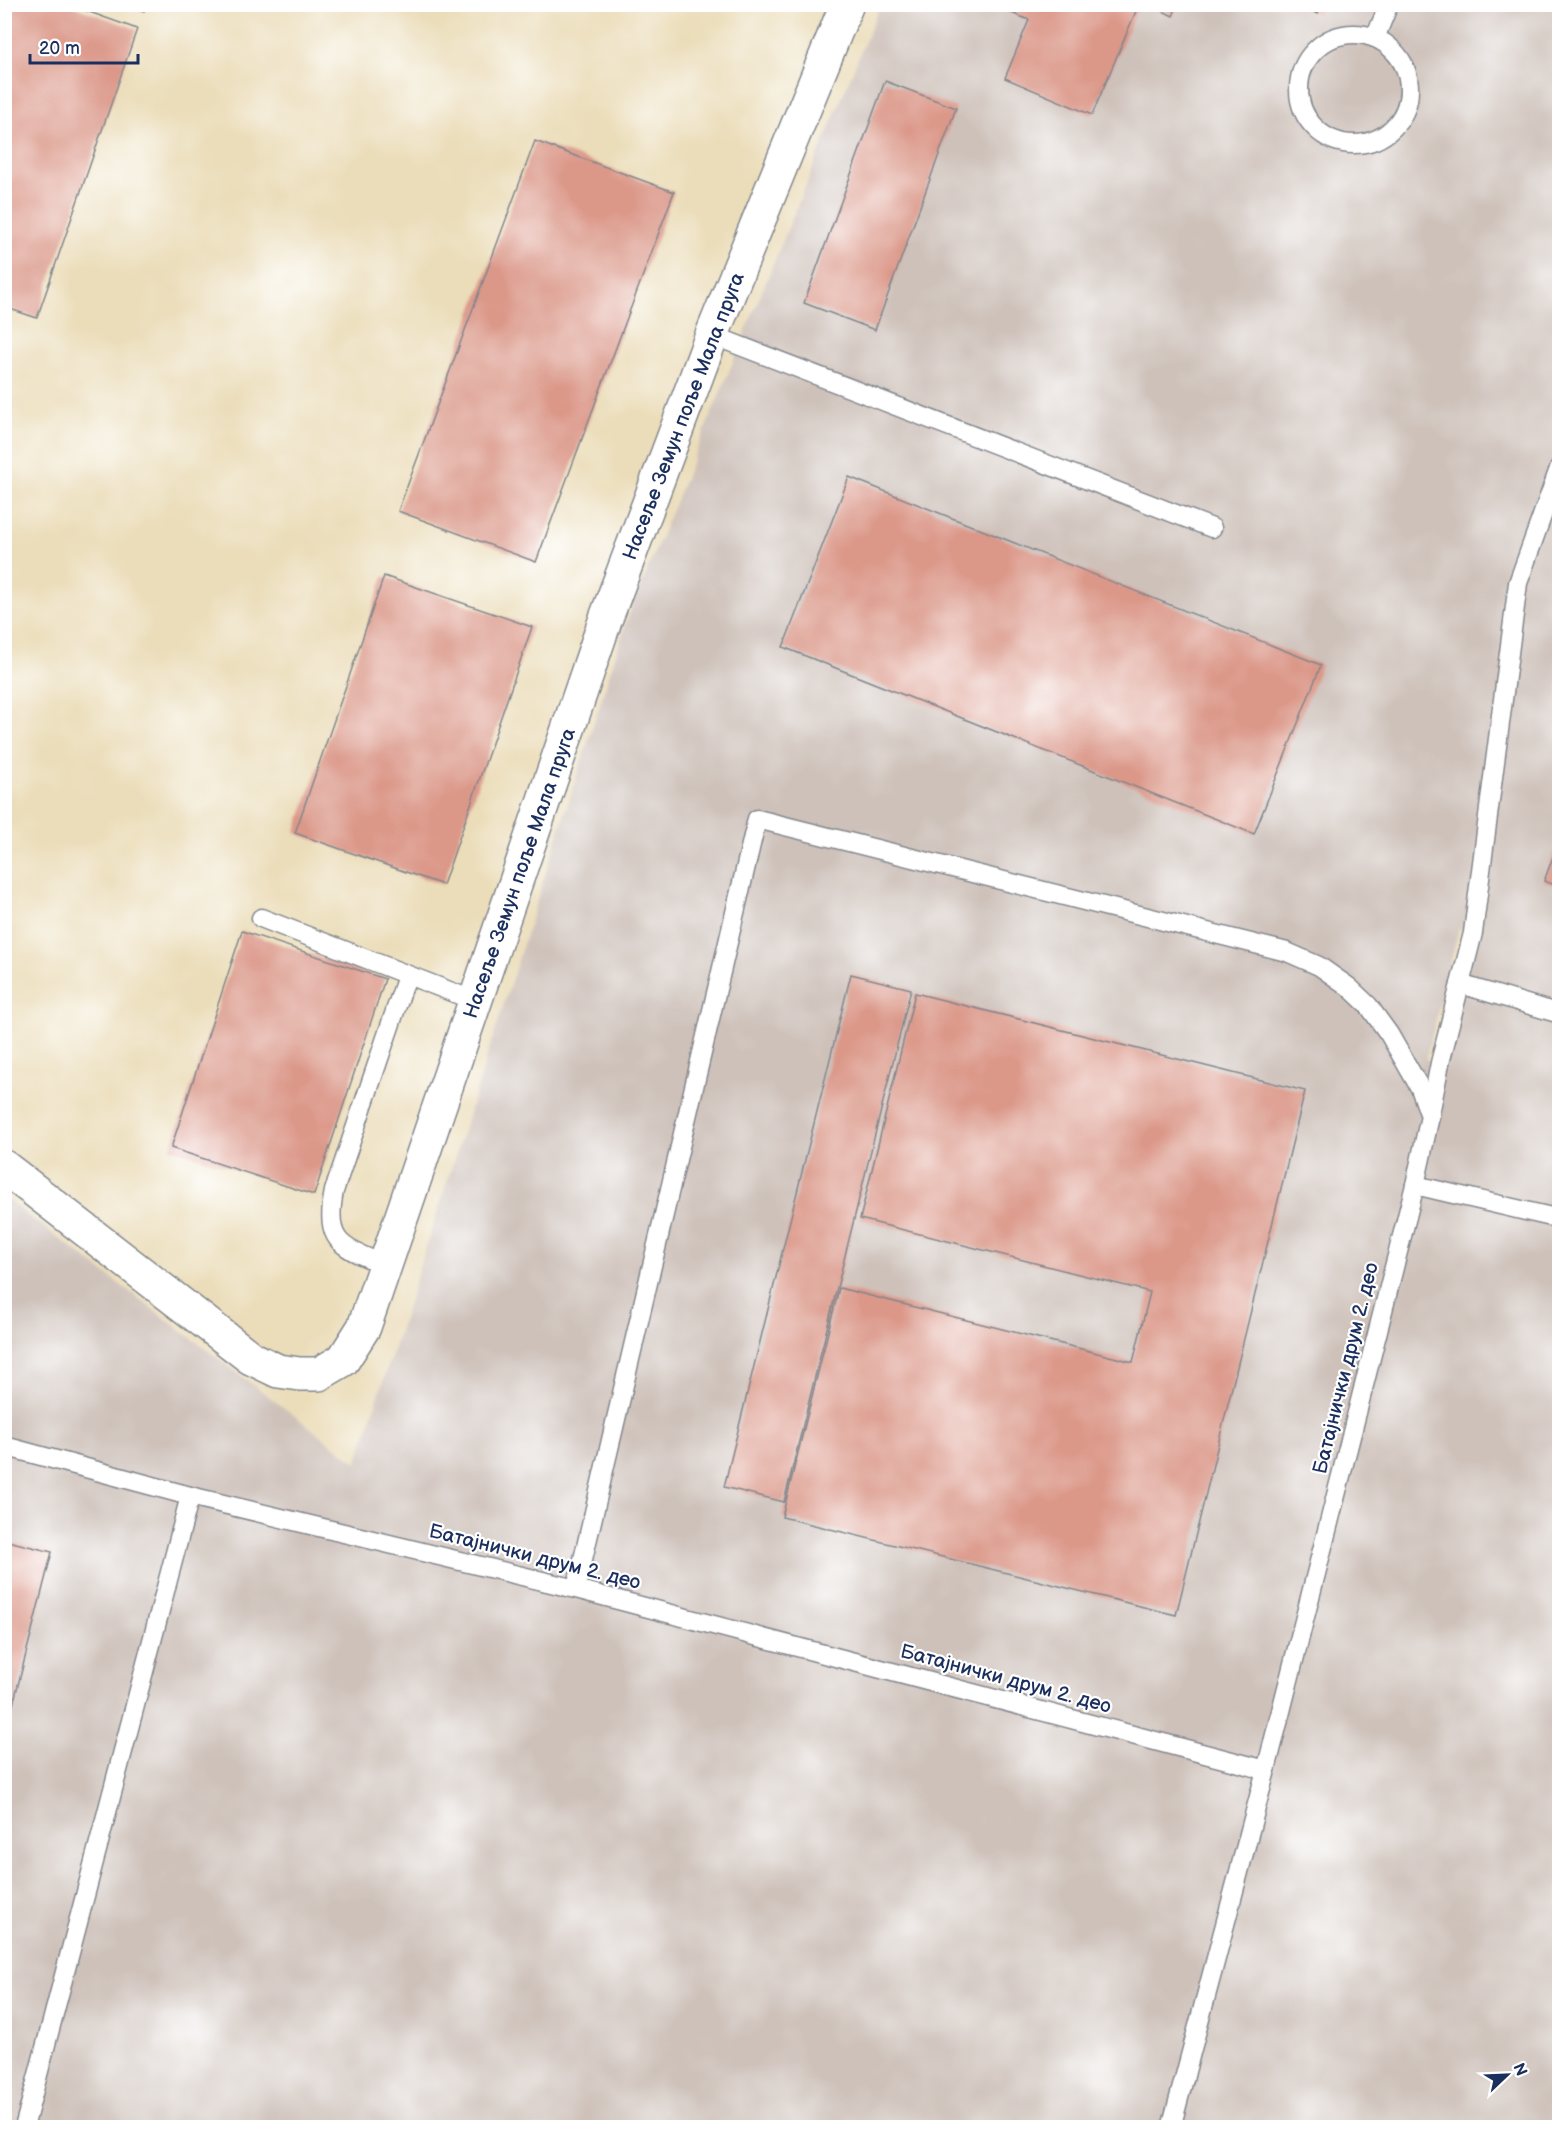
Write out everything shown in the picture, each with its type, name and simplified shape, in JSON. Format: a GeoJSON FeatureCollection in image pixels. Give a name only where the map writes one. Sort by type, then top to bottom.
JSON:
{"type":"FeatureCollection","features":[{"type":"Feature","properties":{"kind":"street","name":"Насеље Земун поље Мала пруга"},"geometry":{"type":"LineString","coordinates":[[4,1167],[251,1358],[278,1371],[300,1374],[319,1374],[343,1360],[364,1327],[606,618],[712,335],[847,4]]}},
{"type":"Feature","properties":{"kind":"lane"},"geometry":{"type":"LineString","coordinates":[[1375,38],[1389,4]]}},
{"type":"Feature","properties":{"kind":"lane"},"geometry":{"type":"LineString","coordinates":[[1358,34],[1375,38],[1391,48],[1403,63],[1408,81],[1408,100],[1401,117],[1389,132],[1372,141],[1354,144],[1335,141],[1320,133],[1308,120],[1301,104],[1298,86],[1302,69],[1311,53],[1332,38],[1358,34]]}},
{"type":"Feature","properties":{"kind":"lane"},"geometry":{"type":"LineString","coordinates":[[712,335],[1212,528]]}},
{"type":"Feature","properties":{"kind":"lane","name":"Батајнички друм 2. део"},"geometry":{"type":"LineString","coordinates":[[4,1446],[190,1496],[576,1589],[1266,1770],[1415,1185],[1440,1063],[1473,933],[1518,583],[1560,466]]}},
{"type":"Feature","properties":{"kind":"lane"},"geometry":{"type":"LineString","coordinates":[[576,1589],[757,819],[1287,952],[1319,966],[1349,987],[1368,1005],[1389,1034],[1416,1081],[1430,1116]]}},
{"type":"Feature","properties":{"kind":"lane"},"geometry":{"type":"LineString","coordinates":[[261,918],[475,1001]]}},
{"type":"Feature","properties":{"kind":"lane"},"geometry":{"type":"LineString","coordinates":[[385,1265],[345,1248],[334,1232],[330,1214],[334,1191],[407,976]]}},
{"type":"Feature","properties":{"kind":"lane"},"geometry":{"type":"LineString","coordinates":[[1460,984],[1560,1014]]}},
{"type":"Feature","properties":{"kind":"lane"},"geometry":{"type":"LineString","coordinates":[[1415,1185],[1560,1219]]}},
{"type":"Feature","properties":{"kind":"lane"},"geometry":{"type":"LineString","coordinates":[[24,2127],[190,1496]]}},
{"type":"Feature","properties":{"kind":"lane"},"geometry":{"type":"LineString","coordinates":[[1171,2127],[1266,1770]]}},
{"type":"Feature","properties":{"kind":"shaded area"},"geometry":{"type":"Polygon","coordinates":[[[880,5],[1559,5],[1559,2127],[5,2127],[4,1197],[357,1463],[627,619],[880,5]],[[1459,929],[1426,1059],[1440,1063],[1473,933],[1459,929]]]}},
{"type":"Feature","properties":{"kind":"building"},"geometry":{"type":"Polygon","coordinates":[[[4,4],[67,4],[137,29],[37,318],[4,307],[4,4]]]}},
{"type":"Feature","properties":{"kind":"building"},"geometry":{"type":"Polygon","coordinates":[[[128,4],[146,4],[144,11],[128,4]]]}},
{"type":"Feature","properties":{"kind":"building"},"geometry":{"type":"Polygon","coordinates":[[[1001,4],[1139,4],[1092,115],[1005,78],[1029,20],[999,8],[1001,4]]]}},
{"type":"Feature","properties":{"kind":"building"},"geometry":{"type":"Polygon","coordinates":[[[1148,4],[1178,4],[1173,16],[1148,4]]]}},
{"type":"Feature","properties":{"kind":"building"},"geometry":{"type":"Polygon","coordinates":[[[1295,4],[1321,4],[1318,14],[1295,4]]]}},
{"type":"Feature","properties":{"kind":"building"},"geometry":{"type":"Polygon","coordinates":[[[885,81],[956,108],[875,330],[804,303],[885,81]]]}},
{"type":"Feature","properties":{"kind":"building"},"geometry":{"type":"Polygon","coordinates":[[[535,141],[674,192],[536,562],[398,511],[535,141]]]}},
{"type":"Feature","properties":{"kind":"building"},"geometry":{"type":"Polygon","coordinates":[[[849,477],[1321,665],[1254,834],[783,647],[849,477]]]}},
{"type":"Feature","properties":{"kind":"building"},"geometry":{"type":"Polygon","coordinates":[[[384,576],[532,627],[443,885],[295,833],[384,576]]]}},
{"type":"Feature","properties":{"kind":"building"},"geometry":{"type":"Polygon","coordinates":[[[1560,842],[1560,887],[1544,881],[1560,842]]]}},
{"type":"Feature","properties":{"kind":"building"},"geometry":{"type":"Polygon","coordinates":[[[242,931],[385,979],[314,1195],[171,1148],[242,931]]]}},
{"type":"Feature","properties":{"kind":"building"},"geometry":{"type":"Polygon","coordinates":[[[851,974],[911,989],[784,1502],[724,1487],[851,974]]]}},
{"type":"Feature","properties":{"kind":"building"},"geometry":{"type":"Polygon","coordinates":[[[915,993],[1305,1091],[1176,1615],[782,1517],[839,1288],[1133,1362],[1150,1292],[860,1219],[915,993]]]}},
{"type":"Feature","properties":{"kind":"building"},"geometry":{"type":"Polygon","coordinates":[[[4,1540],[52,1552],[5,1736],[4,1735],[4,1540]]]}}]}
